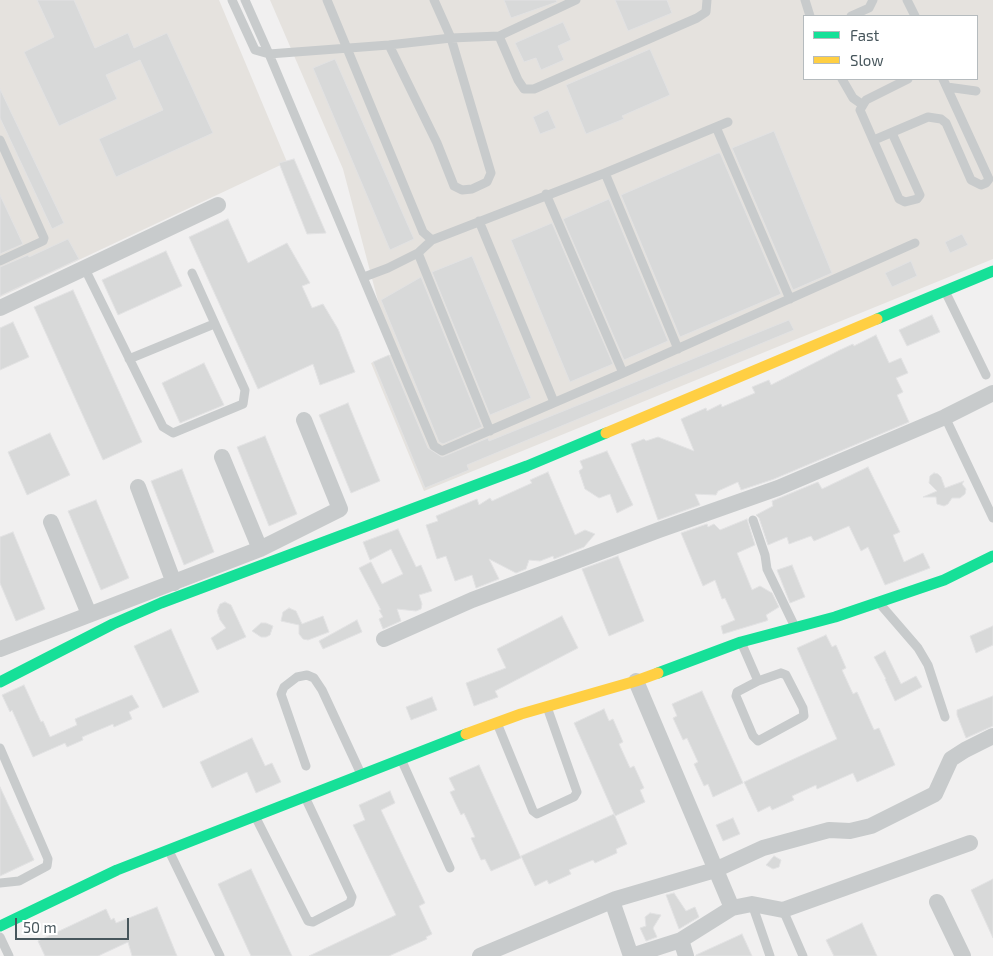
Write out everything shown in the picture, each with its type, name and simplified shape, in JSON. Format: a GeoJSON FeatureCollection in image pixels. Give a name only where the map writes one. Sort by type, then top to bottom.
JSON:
{"type":"FeatureCollection","features":[{"type":"Feature","properties":{"kind":"street"},"geometry":{"type":"LineString","coordinates":[[0,308],[218,204]]}},
{"type":"Feature","properties":{"kind":"street"},"geometry":{"type":"LineString","coordinates":[[0,682],[114,624],[161,604],[527,466],[993,271]]}},
{"type":"Feature","properties":{"kind":"street"},"geometry":{"type":"LineString","coordinates":[[384,639],[472,600],[592,554],[778,488],[945,417],[993,393]]}},
{"type":"Feature","properties":{"kind":"street"},"geometry":{"type":"LineString","coordinates":[[0,649],[260,549],[340,508],[304,420]]}},
{"type":"Feature","properties":{"kind":"street"},"geometry":{"type":"LineString","coordinates":[[222,457],[260,549]]}},
{"type":"Feature","properties":{"kind":"street"},"geometry":{"type":"LineString","coordinates":[[138,487],[174,583]]}},
{"type":"Feature","properties":{"kind":"street"},"geometry":{"type":"LineString","coordinates":[[52,522],[89,614]]}},
{"type":"Feature","properties":{"kind":"street"},"geometry":{"type":"LineString","coordinates":[[0,926],[117,870],[402,758],[497,723],[636,681],[741,642],[879,602],[944,580],[993,556]]}},
{"type":"Feature","properties":{"kind":"street"},"geometry":{"type":"LineString","coordinates":[[636,681],[732,908]]}},
{"type":"Feature","properties":{"kind":"street"},"geometry":{"type":"LineString","coordinates":[[480,956],[612,901],[715,870],[763,848],[829,830],[850,831],[871,826],[935,794],[951,759],[993,736]]}},
{"type":"Feature","properties":{"kind":"street"},"geometry":{"type":"LineString","coordinates":[[612,901],[631,956],[683,948],[732,908],[752,904],[783,910],[970,843]]}},
{"type":"Feature","properties":{"kind":"street"},"geometry":{"type":"LineString","coordinates":[[937,902],[963,956]]}},
{"type":"Feature","properties":{"kind":"lane"},"geometry":{"type":"LineString","coordinates":[[232,0],[255,50],[269,54],[389,45],[451,38],[499,36],[576,0]]}},
{"type":"Feature","properties":{"kind":"lane"},"geometry":{"type":"LineString","coordinates":[[245,0],[434,446],[442,451],[916,243]]}},
{"type":"Feature","properties":{"kind":"lane"},"geometry":{"type":"LineString","coordinates":[[327,0],[423,232],[432,240]]}},
{"type":"Feature","properties":{"kind":"lane"},"geometry":{"type":"LineString","coordinates":[[389,45],[438,143],[454,186],[462,190],[472,189],[487,182],[491,173],[451,38],[434,0]]}},
{"type":"Feature","properties":{"kind":"lane"},"geometry":{"type":"LineString","coordinates":[[499,36],[518,80],[524,88],[534,90],[696,18],[706,12],[707,0]]}},
{"type":"Feature","properties":{"kind":"lane"},"geometry":{"type":"LineString","coordinates":[[805,0],[810,15]]}},
{"type":"Feature","properties":{"kind":"lane"},"geometry":{"type":"LineString","coordinates":[[853,15],[869,8],[873,0]]}},
{"type":"Feature","properties":{"kind":"lane"},"geometry":{"type":"LineString","coordinates":[[907,0],[914,15]]}},
{"type":"Feature","properties":{"kind":"lane"},"geometry":{"type":"LineString","coordinates":[[843,80],[853,98],[863,105]]}},
{"type":"Feature","properties":{"kind":"lane"},"geometry":{"type":"LineString","coordinates":[[892,133],[920,195],[916,199],[905,202],[900,199],[860,110],[866,100],[906,80]]}},
{"type":"Feature","properties":{"kind":"lane"},"geometry":{"type":"LineString","coordinates":[[874,140],[928,117],[941,119],[946,123],[971,180],[981,185],[986,183],[989,179],[945,83]]}},
{"type":"Feature","properties":{"kind":"lane"},"geometry":{"type":"LineString","coordinates":[[945,83],[976,91]]}},
{"type":"Feature","properties":{"kind":"lane"},"geometry":{"type":"LineString","coordinates":[[364,277],[388,268],[418,253],[432,240],[728,122]]}},
{"type":"Feature","properties":{"kind":"lane"},"geometry":{"type":"LineString","coordinates":[[716,127],[790,299]]}},
{"type":"Feature","properties":{"kind":"lane"},"geometry":{"type":"LineString","coordinates":[[0,140],[44,238],[43,241],[0,261]]}},
{"type":"Feature","properties":{"kind":"lane"},"geometry":{"type":"LineString","coordinates":[[986,174],[993,166]]}},
{"type":"Feature","properties":{"kind":"lane"},"geometry":{"type":"LineString","coordinates":[[605,172],[678,349]]}},
{"type":"Feature","properties":{"kind":"lane"},"geometry":{"type":"LineString","coordinates":[[546,194],[623,373]]}},
{"type":"Feature","properties":{"kind":"lane"},"geometry":{"type":"LineString","coordinates":[[479,221],[554,402]]}},
{"type":"Feature","properties":{"kind":"lane"},"geometry":{"type":"LineString","coordinates":[[418,253],[490,431]]}},
{"type":"Feature","properties":{"kind":"lane"},"geometry":{"type":"LineString","coordinates":[[85,269],[163,427],[174,433],[243,404],[244,390],[192,273]]}},
{"type":"Feature","properties":{"kind":"lane"},"geometry":{"type":"LineString","coordinates":[[945,291],[986,376]]}},
{"type":"Feature","properties":{"kind":"lane"},"geometry":{"type":"LineString","coordinates":[[129,359],[214,324]]}},
{"type":"Feature","properties":{"kind":"lane"},"geometry":{"type":"LineString","coordinates":[[945,417],[993,518]]}},
{"type":"Feature","properties":{"kind":"lane"},"geometry":{"type":"LineString","coordinates":[[753,520],[765,555],[767,569],[795,627]]}},
{"type":"Feature","properties":{"kind":"lane"},"geometry":{"type":"LineString","coordinates":[[879,602],[918,648],[928,665],[945,717]]}},
{"type":"Feature","properties":{"kind":"lane"},"geometry":{"type":"LineString","coordinates":[[741,642],[758,681]]}},
{"type":"Feature","properties":{"kind":"lane"},"geometry":{"type":"LineString","coordinates":[[781,673],[786,675],[803,708],[804,716],[758,741],[753,736],[736,696],[738,692],[758,681],[781,673]]}},
{"type":"Feature","properties":{"kind":"lane"},"geometry":{"type":"LineString","coordinates":[[306,766],[281,694],[284,687],[290,682],[307,675],[314,678],[322,690],[361,775]]}},
{"type":"Feature","properties":{"kind":"lane"},"geometry":{"type":"LineString","coordinates":[[497,723],[533,811],[537,814],[574,797],[577,792],[547,707]]}},
{"type":"Feature","properties":{"kind":"lane"},"geometry":{"type":"LineString","coordinates":[[0,748],[48,859],[48,866],[19,881],[0,883]]}},
{"type":"Feature","properties":{"kind":"lane"},"geometry":{"type":"LineString","coordinates":[[402,758],[450,868]]}},
{"type":"Feature","properties":{"kind":"lane"},"geometry":{"type":"LineString","coordinates":[[255,816],[308,921],[313,922],[350,903],[352,897],[305,797]]}},
{"type":"Feature","properties":{"kind":"lane"},"geometry":{"type":"LineString","coordinates":[[168,850],[220,956]]}},
{"type":"Feature","properties":{"kind":"lane"},"geometry":{"type":"LineString","coordinates":[[752,904],[770,956]]}},
{"type":"Feature","properties":{"kind":"lane"},"geometry":{"type":"LineString","coordinates":[[783,910],[803,956]]}},
{"type":"Feature","properties":{"kind":"lane"},"geometry":{"type":"LineString","coordinates":[[0,937],[9,956]]}},
{"type":"Feature","properties":{"kind":"shaded area"},"geometry":{"type":"Polygon","coordinates":[[[0,0],[219,0],[287,162],[0,297],[0,0]]]}},
{"type":"Feature","properties":{"kind":"shaded area"},"geometry":{"type":"Polygon","coordinates":[[[270,0],[993,0],[993,259],[424,491],[371,363],[392,354],[343,169],[270,0]]]}},
{"type":"Feature","properties":{"kind":"building"},"geometry":{"type":"Polygon","coordinates":[[[37,0],[74,0],[95,48],[128,33],[134,48],[167,33],[213,133],[116,177],[99,139],[163,110],[140,60],[106,75],[117,99],[59,126],[24,52],[54,37],[37,0]]]}},
{"type":"Feature","properties":{"kind":"building"},"geometry":{"type":"Polygon","coordinates":[[[504,0],[556,0],[557,2],[511,18],[504,0]]]}},
{"type":"Feature","properties":{"kind":"building"},"geometry":{"type":"Polygon","coordinates":[[[615,0],[667,0],[672,13],[628,31],[615,0]]]}},
{"type":"Feature","properties":{"kind":"building"},"geometry":{"type":"Polygon","coordinates":[[[563,22],[571,40],[558,46],[564,60],[541,70],[536,58],[524,62],[515,43],[563,22]]]}},
{"type":"Feature","properties":{"kind":"building"},"geometry":{"type":"Polygon","coordinates":[[[650,49],[670,95],[622,116],[624,119],[586,134],[566,85],[650,49]]]}},
{"type":"Feature","properties":{"kind":"building"},"geometry":{"type":"Polygon","coordinates":[[[335,59],[414,239],[390,250],[313,68],[335,59]]]}},
{"type":"Feature","properties":{"kind":"building"},"geometry":{"type":"Polygon","coordinates":[[[0,89],[64,223],[52,229],[0,118],[0,89]]]}},
{"type":"Feature","properties":{"kind":"building"},"geometry":{"type":"Polygon","coordinates":[[[548,110],[556,128],[540,134],[533,117],[548,110]]]}},
{"type":"Feature","properties":{"kind":"building"},"geometry":{"type":"Polygon","coordinates":[[[774,131],[832,273],[793,290],[732,148],[774,131]]]}},
{"type":"Feature","properties":{"kind":"building"},"geometry":{"type":"Polygon","coordinates":[[[720,153],[781,294],[680,337],[621,195],[720,153]]]}},
{"type":"Feature","properties":{"kind":"building"},"geometry":{"type":"Polygon","coordinates":[[[294,159],[326,233],[307,234],[279,163],[294,159]]]}},
{"type":"Feature","properties":{"kind":"building"},"geometry":{"type":"Polygon","coordinates":[[[0,195],[23,244],[0,254],[0,195]]]}},
{"type":"Feature","properties":{"kind":"building"},"geometry":{"type":"Polygon","coordinates":[[[609,199],[668,341],[624,360],[563,219],[609,199]]]}},
{"type":"Feature","properties":{"kind":"building"},"geometry":{"type":"Polygon","coordinates":[[[228,219],[248,263],[287,243],[310,283],[302,286],[312,308],[323,304],[338,329],[355,372],[320,385],[313,364],[258,389],[189,237],[228,219]]]}},
{"type":"Feature","properties":{"kind":"building"},"geometry":{"type":"Polygon","coordinates":[[[552,223],[613,364],[570,382],[511,240],[552,223]]]}},
{"type":"Feature","properties":{"kind":"building"},"geometry":{"type":"Polygon","coordinates":[[[962,234],[968,245],[950,253],[945,242],[962,234]]]}},
{"type":"Feature","properties":{"kind":"building"},"geometry":{"type":"Polygon","coordinates":[[[68,239],[79,259],[0,296],[0,267],[28,255],[29,257],[68,239]]]}},
{"type":"Feature","properties":{"kind":"building"},"geometry":{"type":"Polygon","coordinates":[[[166,251],[182,286],[118,315],[102,280],[166,251]]]}},
{"type":"Feature","properties":{"kind":"building"},"geometry":{"type":"Polygon","coordinates":[[[472,256],[531,398],[490,415],[432,272],[472,256]]]}},
{"type":"Feature","properties":{"kind":"building"},"geometry":{"type":"Polygon","coordinates":[[[911,261],[917,276],[892,287],[885,273],[911,261]]]}},
{"type":"Feature","properties":{"kind":"building"},"geometry":{"type":"Polygon","coordinates":[[[421,277],[482,427],[443,444],[439,442],[381,300],[421,277]]]}},
{"type":"Feature","properties":{"kind":"building"},"geometry":{"type":"Polygon","coordinates":[[[73,290],[142,442],[103,460],[34,307],[73,290]]]}},
{"type":"Feature","properties":{"kind":"building"},"geometry":{"type":"Polygon","coordinates":[[[932,315],[940,332],[907,346],[899,330],[932,315]]]}},
{"type":"Feature","properties":{"kind":"building"},"geometry":{"type":"Polygon","coordinates":[[[789,320],[794,330],[467,465],[469,470],[425,488],[373,362],[389,355],[428,448],[442,457],[488,438],[489,441],[789,320]]]}},
{"type":"Feature","properties":{"kind":"building"},"geometry":{"type":"Polygon","coordinates":[[[13,322],[29,357],[0,370],[0,328],[13,322]]]}},
{"type":"Feature","properties":{"kind":"building"},"geometry":{"type":"Polygon","coordinates":[[[876,335],[889,363],[901,358],[908,373],[896,378],[903,392],[897,395],[909,422],[774,479],[741,490],[738,482],[718,491],[716,495],[695,494],[700,505],[658,520],[631,444],[644,439],[646,441],[658,437],[694,451],[681,419],[706,408],[707,411],[721,404],[722,407],[755,393],[752,387],[769,380],[771,385],[840,350],[853,344],[854,346],[876,335]]]}},
{"type":"Feature","properties":{"kind":"building"},"geometry":{"type":"Polygon","coordinates":[[[204,363],[224,405],[180,423],[162,383],[204,363]]]}},
{"type":"Feature","properties":{"kind":"building"},"geometry":{"type":"Polygon","coordinates":[[[348,403],[380,481],[351,493],[319,415],[348,403]]]}},
{"type":"Feature","properties":{"kind":"building"},"geometry":{"type":"Polygon","coordinates":[[[50,433],[70,475],[27,495],[8,452],[50,433]]]}},
{"type":"Feature","properties":{"kind":"building"},"geometry":{"type":"Polygon","coordinates":[[[265,436],[297,514],[269,526],[237,447],[265,436]]]}},
{"type":"Feature","properties":{"kind":"building"},"geometry":{"type":"Polygon","coordinates":[[[607,451],[633,505],[617,513],[610,494],[599,498],[585,489],[579,471],[583,468],[580,461],[607,451]]]}},
{"type":"Feature","properties":{"kind":"building"},"geometry":{"type":"Polygon","coordinates":[[[868,467],[900,532],[893,535],[904,562],[923,553],[930,568],[885,585],[868,547],[861,551],[849,526],[814,541],[811,536],[789,544],[787,537],[768,545],[759,518],[756,515],[773,506],[772,501],[818,482],[822,489],[868,467]]]}},
{"type":"Feature","properties":{"kind":"building"},"geometry":{"type":"Polygon","coordinates":[[[182,469],[214,552],[184,565],[151,481],[182,469]]]}},
{"type":"Feature","properties":{"kind":"building"},"geometry":{"type":"Polygon","coordinates":[[[548,472],[575,535],[585,530],[595,534],[584,547],[554,559],[553,556],[540,561],[529,560],[526,569],[516,573],[489,559],[499,579],[476,588],[472,575],[455,581],[446,556],[437,559],[426,525],[438,521],[436,516],[477,499],[479,505],[490,498],[492,501],[532,483],[530,480],[548,472]]]}},
{"type":"Feature","properties":{"kind":"building"},"geometry":{"type":"Polygon","coordinates":[[[934,473],[941,477],[945,488],[964,481],[962,484],[966,489],[965,494],[960,498],[952,498],[944,506],[937,504],[936,497],[923,497],[937,491],[929,483],[930,476],[934,473]]]}},
{"type":"Feature","properties":{"kind":"building"},"geometry":{"type":"Polygon","coordinates":[[[96,500],[129,578],[101,590],[68,511],[96,500]]]}},
{"type":"Feature","properties":{"kind":"building"},"geometry":{"type":"Polygon","coordinates":[[[747,519],[755,545],[737,553],[752,590],[760,586],[772,593],[779,607],[766,615],[768,620],[766,621],[723,634],[721,626],[735,620],[725,598],[722,599],[715,580],[703,586],[681,533],[707,524],[708,527],[714,524],[720,530],[747,519]]]}},
{"type":"Feature","properties":{"kind":"building"},"geometry":{"type":"Polygon","coordinates":[[[398,529],[416,567],[421,565],[432,591],[419,595],[422,604],[421,609],[416,611],[397,609],[401,621],[383,629],[379,619],[383,617],[379,610],[381,610],[359,568],[371,562],[382,584],[403,574],[391,549],[370,560],[363,542],[398,529]]]}},
{"type":"Feature","properties":{"kind":"building"},"geometry":{"type":"Polygon","coordinates":[[[13,532],[45,609],[16,621],[0,583],[0,537],[13,532]]]}},
{"type":"Feature","properties":{"kind":"building"},"geometry":{"type":"Polygon","coordinates":[[[618,556],[644,621],[609,636],[582,569],[618,556]]]}},
{"type":"Feature","properties":{"kind":"building"},"geometry":{"type":"Polygon","coordinates":[[[792,565],[805,597],[790,603],[777,570],[792,565]]]}},
{"type":"Feature","properties":{"kind":"building"},"geometry":{"type":"Polygon","coordinates":[[[225,602],[231,605],[246,637],[217,650],[211,638],[226,628],[220,620],[217,611],[220,604],[225,602]]]}},
{"type":"Feature","properties":{"kind":"building"},"geometry":{"type":"Polygon","coordinates":[[[289,608],[296,611],[302,624],[323,616],[329,632],[308,640],[303,639],[299,634],[299,625],[281,621],[283,612],[289,608]]]}},
{"type":"Feature","properties":{"kind":"building"},"geometry":{"type":"Polygon","coordinates":[[[562,616],[578,648],[495,691],[498,697],[474,706],[466,683],[506,668],[497,649],[562,616]]]}},
{"type":"Feature","properties":{"kind":"building"},"geometry":{"type":"Polygon","coordinates":[[[357,620],[362,632],[323,649],[319,641],[357,620]]]}},
{"type":"Feature","properties":{"kind":"building"},"geometry":{"type":"Polygon","coordinates":[[[261,623],[273,626],[270,635],[261,637],[252,631],[261,623]]]}},
{"type":"Feature","properties":{"kind":"building"},"geometry":{"type":"Polygon","coordinates":[[[993,626],[993,645],[976,653],[970,636],[993,626]]]}},
{"type":"Feature","properties":{"kind":"building"},"geometry":{"type":"Polygon","coordinates":[[[171,629],[199,692],[163,708],[134,646],[171,629]]]}},
{"type":"Feature","properties":{"kind":"building"},"geometry":{"type":"Polygon","coordinates":[[[826,635],[832,647],[836,645],[846,668],[842,670],[853,694],[857,692],[874,730],[879,728],[895,765],[857,782],[853,773],[817,789],[816,785],[792,796],[794,800],[772,810],[770,806],[758,812],[744,782],[837,739],[797,648],[826,635]]]}},
{"type":"Feature","properties":{"kind":"building"},"geometry":{"type":"Polygon","coordinates":[[[885,651],[901,684],[916,676],[922,687],[895,701],[874,657],[885,651]]]}},
{"type":"Feature","properties":{"kind":"building"},"geometry":{"type":"Polygon","coordinates":[[[24,685],[50,737],[77,725],[75,719],[132,695],[139,707],[129,712],[132,719],[114,727],[113,724],[82,737],[83,740],[67,747],[65,743],[33,757],[12,710],[10,712],[2,695],[24,685]]]}},
{"type":"Feature","properties":{"kind":"building"},"geometry":{"type":"Polygon","coordinates":[[[702,691],[743,783],[713,797],[708,784],[704,786],[694,764],[698,762],[687,738],[683,740],[673,718],[677,716],[672,704],[702,691]]]}},
{"type":"Feature","properties":{"kind":"building"},"geometry":{"type":"Polygon","coordinates":[[[993,696],[993,726],[966,738],[957,715],[957,710],[993,696]]]}},
{"type":"Feature","properties":{"kind":"building"},"geometry":{"type":"Polygon","coordinates":[[[432,697],[437,710],[411,720],[406,707],[432,697]]]}},
{"type":"Feature","properties":{"kind":"building"},"geometry":{"type":"Polygon","coordinates":[[[604,709],[609,721],[613,719],[623,742],[619,744],[630,768],[634,766],[644,788],[640,790],[645,802],[615,816],[574,723],[604,709]]]}},
{"type":"Feature","properties":{"kind":"building"},"geometry":{"type":"Polygon","coordinates":[[[252,738],[265,766],[272,763],[281,782],[256,793],[247,772],[212,788],[200,762],[252,738]]]}},
{"type":"Feature","properties":{"kind":"building"},"geometry":{"type":"Polygon","coordinates":[[[479,765],[521,858],[491,871],[485,859],[481,860],[471,838],[475,837],[464,813],[461,815],[450,792],[455,790],[449,778],[479,765]]]}},
{"type":"Feature","properties":{"kind":"building"},"geometry":{"type":"Polygon","coordinates":[[[0,787],[34,860],[0,876],[0,787]]]}},
{"type":"Feature","properties":{"kind":"building"},"geometry":{"type":"Polygon","coordinates":[[[390,791],[395,803],[381,810],[425,903],[419,906],[432,934],[426,937],[427,939],[389,956],[309,956],[396,915],[353,825],[365,820],[359,805],[390,791]]]}},
{"type":"Feature","properties":{"kind":"building"},"geometry":{"type":"Polygon","coordinates":[[[614,814],[627,844],[616,849],[617,853],[595,863],[593,860],[569,870],[571,874],[549,884],[547,880],[535,886],[521,856],[614,814]]]}},
{"type":"Feature","properties":{"kind":"building"},"geometry":{"type":"Polygon","coordinates":[[[733,818],[740,834],[723,841],[716,825],[733,818]]]}},
{"type":"Feature","properties":{"kind":"building"},"geometry":{"type":"Polygon","coordinates":[[[774,856],[781,860],[779,867],[773,869],[766,865],[774,856]]]}},
{"type":"Feature","properties":{"kind":"building"},"geometry":{"type":"Polygon","coordinates":[[[251,869],[292,956],[251,956],[218,884],[251,869]]]}},
{"type":"Feature","properties":{"kind":"building"},"geometry":{"type":"Polygon","coordinates":[[[993,879],[993,938],[971,890],[993,879]]]}},
{"type":"Feature","properties":{"kind":"building"},"geometry":{"type":"Polygon","coordinates":[[[674,893],[686,911],[695,907],[699,917],[679,929],[666,895],[674,893]]]}},
{"type":"Feature","properties":{"kind":"building"},"geometry":{"type":"Polygon","coordinates":[[[157,907],[177,956],[132,956],[128,942],[98,956],[45,956],[38,941],[106,909],[111,920],[114,918],[116,923],[157,907]]]}},
{"type":"Feature","properties":{"kind":"building"},"geometry":{"type":"Polygon","coordinates":[[[650,913],[661,915],[653,928],[657,937],[646,941],[640,928],[646,926],[645,917],[650,913]]]}},
{"type":"Feature","properties":{"kind":"building"},"geometry":{"type":"Polygon","coordinates":[[[862,923],[877,956],[834,956],[826,940],[862,923]]]}},
{"type":"Feature","properties":{"kind":"building"},"geometry":{"type":"Polygon","coordinates":[[[742,934],[752,956],[696,956],[696,955],[742,934]]]}},
{"type":"Feature","properties":{"kind":"traffic: fast"},"geometry":{"type":"LineString","coordinates":[[877,319],[993,271]]}},
{"type":"Feature","properties":{"kind":"traffic: fast"},"geometry":{"type":"LineString","coordinates":[[0,682],[113,624],[161,603],[527,466],[606,433]]}},
{"type":"Feature","properties":{"kind":"traffic: fast"},"geometry":{"type":"LineString","coordinates":[[658,673],[741,642],[835,617],[944,580],[993,556]]}},
{"type":"Feature","properties":{"kind":"traffic: fast"},"geometry":{"type":"LineString","coordinates":[[0,926],[117,870],[466,734]]}},
{"type":"Feature","properties":{"kind":"traffic: slow"},"geometry":{"type":"LineString","coordinates":[[606,433],[877,319]]}},
{"type":"Feature","properties":{"kind":"traffic: slow"},"geometry":{"type":"LineString","coordinates":[[466,734],[521,714],[658,673]]}}]}
